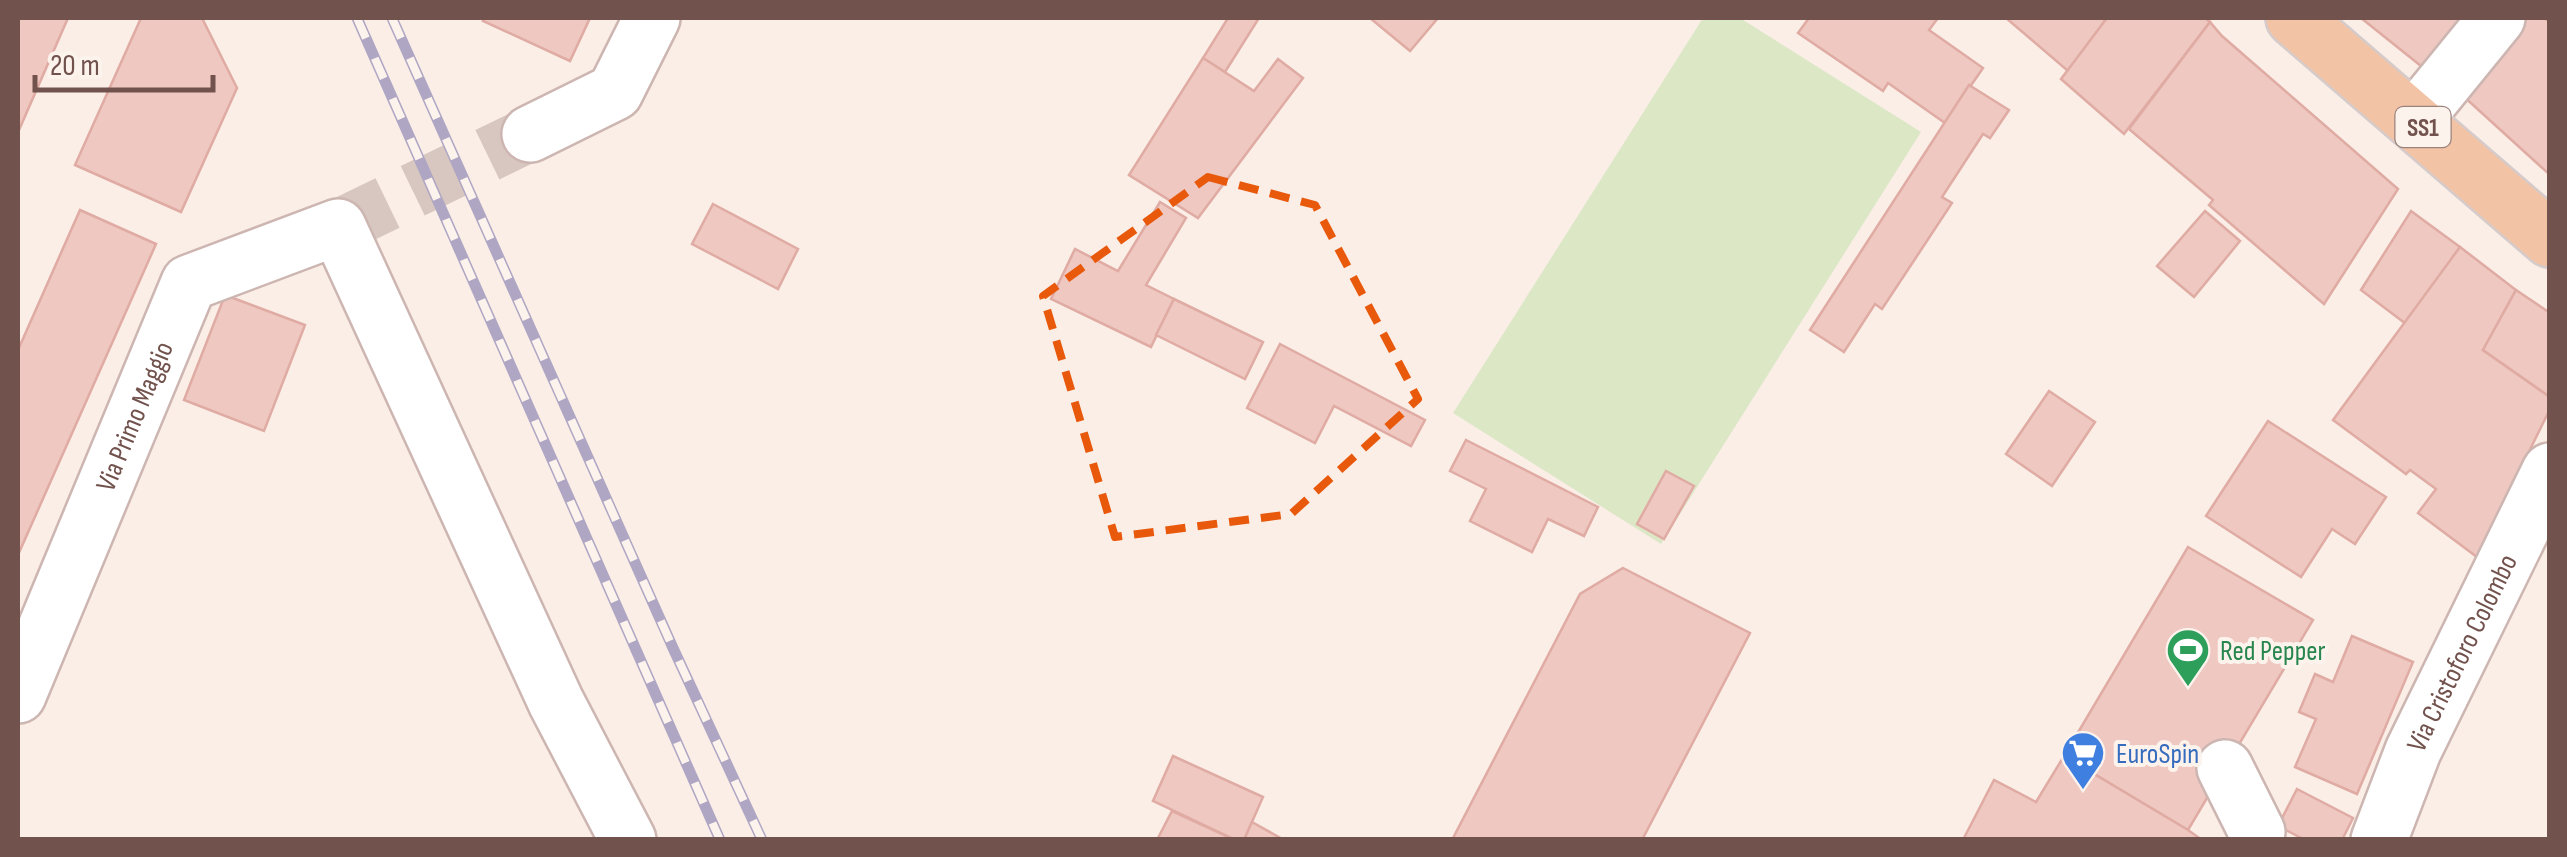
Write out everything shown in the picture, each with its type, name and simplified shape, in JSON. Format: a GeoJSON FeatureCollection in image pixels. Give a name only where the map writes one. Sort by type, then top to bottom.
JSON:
{"type":"FeatureCollection","features":[{"type":"Feature","properties":{"kind":"main road","name":"SS1"},"geometry":{"type":"LineString","coordinates":[[2294,18],[2550,239]]}},
{"type":"Feature","properties":{"kind":"street"},"geometry":{"type":"LineString","coordinates":[[530,134],[615,92],[652,18]]}},
{"type":"Feature","properties":{"kind":"street"},"geometry":{"type":"LineString","coordinates":[[2414,120],[2498,18]]}},
{"type":"Feature","properties":{"kind":"street","name":"Via Primo Maggio"},"geometry":{"type":"LineString","coordinates":[[18,695],[189,283],[338,227],[556,702],[628,840]]}},
{"type":"Feature","properties":{"kind":"street","name":"Via Cristoforo Colombo"},"geometry":{"type":"LineString","coordinates":[[2379,840],[2413,751],[2550,470]]}},
{"type":"Feature","properties":{"kind":"street"},"geometry":{"type":"LineString","coordinates":[[2225,768],[2257,832]]}},
{"type":"Feature","properties":{"kind":"highlighted area"},"geometry":{"type":"Polygon","coordinates":[[[1208,177],[1315,205],[1418,399],[1291,514],[1115,537],[1043,296],[1208,177]]]}},
{"type":"Feature","properties":{"kind":"green space"},"geometry":{"type":"Polygon","coordinates":[[[1703,18],[1740,18],[1921,132],[1661,544],[1453,413],[1703,18]]]}},
{"type":"Feature","properties":{"kind":"building"},"geometry":{"type":"Polygon","coordinates":[[[18,18],[68,18],[19,130],[18,129],[18,18]]]}},
{"type":"Feature","properties":{"kind":"building"},"geometry":{"type":"Polygon","coordinates":[[[141,18],[202,18],[237,88],[181,212],[75,165],[141,18]]]}},
{"type":"Feature","properties":{"kind":"building"},"geometry":{"type":"Polygon","coordinates":[[[590,18],[570,61],[483,21],[590,18]]]}},
{"type":"Feature","properties":{"kind":"building"},"geometry":{"type":"Polygon","coordinates":[[[1228,18],[1259,18],[1225,72],[1203,58],[1228,18]]]}},
{"type":"Feature","properties":{"kind":"building"},"geometry":{"type":"Polygon","coordinates":[[[1370,18],[1438,18],[1410,51],[1370,18]]]}},
{"type":"Feature","properties":{"kind":"building"},"geometry":{"type":"Polygon","coordinates":[[[1809,18],[1938,18],[1929,30],[1983,68],[1945,123],[1888,83],[1883,91],[1798,33],[1809,18]]]}},
{"type":"Feature","properties":{"kind":"building"},"geometry":{"type":"Polygon","coordinates":[[[2006,18],[2107,18],[2068,71],[2006,18]]]}},
{"type":"Feature","properties":{"kind":"building"},"geometry":{"type":"Polygon","coordinates":[[[2107,18],[2205,18],[2210,22],[2124,134],[2061,79],[2107,18]]]}},
{"type":"Feature","properties":{"kind":"building"},"geometry":{"type":"Polygon","coordinates":[[[2361,18],[2484,18],[2436,78],[2361,18]]]}},
{"type":"Feature","properties":{"kind":"building"},"geometry":{"type":"Polygon","coordinates":[[[2522,18],[2544,18],[2550,22],[2550,175],[2461,94],[2522,18]]]}},
{"type":"Feature","properties":{"kind":"building"},"geometry":{"type":"Polygon","coordinates":[[[2210,22],[2398,189],[2324,304],[2209,205],[2213,200],[2129,129],[2210,22]]]}},
{"type":"Feature","properties":{"kind":"building"},"geometry":{"type":"Polygon","coordinates":[[[1203,58],[1254,91],[1278,59],[1303,78],[1198,218],[1129,175],[1203,58]]]}},
{"type":"Feature","properties":{"kind":"building"},"geometry":{"type":"Polygon","coordinates":[[[1969,85],[2009,110],[1990,138],[1983,134],[1942,197],[1952,203],[1882,309],[1875,304],[1844,352],[1810,330],[1969,85]]]}},
{"type":"Feature","properties":{"kind":"building"},"geometry":{"type":"Polygon","coordinates":[[[1160,202],[1186,218],[1146,285],[1174,299],[1151,347],[1051,299],[1075,249],[1118,271],[1160,202]]]}},
{"type":"Feature","properties":{"kind":"building"},"geometry":{"type":"Polygon","coordinates":[[[713,204],[798,249],[778,289],[692,244],[713,204]]]}},
{"type":"Feature","properties":{"kind":"building"},"geometry":{"type":"Polygon","coordinates":[[[80,210],[156,244],[18,555],[18,350],[80,210]]]}},
{"type":"Feature","properties":{"kind":"building"},"geometry":{"type":"Polygon","coordinates":[[[2205,211],[2240,241],[2194,297],[2157,266],[2205,211]]]}},
{"type":"Feature","properties":{"kind":"building"},"geometry":{"type":"Polygon","coordinates":[[[2411,211],[2460,247],[2406,324],[2361,290],[2411,211]]]}},
{"type":"Feature","properties":{"kind":"building"},"geometry":{"type":"Polygon","coordinates":[[[2460,247],[2516,290],[2483,350],[2550,397],[2550,409],[2477,557],[2418,513],[2436,489],[2410,470],[2406,474],[2333,420],[2460,247]]]}},
{"type":"Feature","properties":{"kind":"building"},"geometry":{"type":"Polygon","coordinates":[[[2516,290],[2550,313],[2550,397],[2483,350],[2516,290]]]}},
{"type":"Feature","properties":{"kind":"building"},"geometry":{"type":"Polygon","coordinates":[[[225,295],[305,325],[264,431],[184,400],[225,295]]]}},
{"type":"Feature","properties":{"kind":"building"},"geometry":{"type":"Polygon","coordinates":[[[1174,299],[1263,342],[1245,379],[1156,335],[1174,299]]]}},
{"type":"Feature","properties":{"kind":"building"},"geometry":{"type":"Polygon","coordinates":[[[1280,344],[1425,420],[1411,446],[1334,406],[1315,443],[1247,408],[1280,344]]]}},
{"type":"Feature","properties":{"kind":"building"},"geometry":{"type":"Polygon","coordinates":[[[2049,391],[2095,422],[2052,486],[2006,454],[2049,391]]]}},
{"type":"Feature","properties":{"kind":"building"},"geometry":{"type":"Polygon","coordinates":[[[2268,421],[2386,497],[2355,544],[2332,529],[2301,577],[2206,516],[2268,421]]]}},
{"type":"Feature","properties":{"kind":"building"},"geometry":{"type":"Polygon","coordinates":[[[1466,440],[1598,507],[1584,536],[1548,519],[1532,552],[1470,521],[1486,489],[1450,471],[1466,440]]]}},
{"type":"Feature","properties":{"kind":"building"},"geometry":{"type":"Polygon","coordinates":[[[1666,471],[1694,486],[1664,539],[1637,524],[1666,471]]]}},
{"type":"Feature","properties":{"kind":"building","name":"Red Pepper"},"geometry":{"type":"Polygon","coordinates":[[[2188,547],[2313,620],[2188,830],[2064,756],[2188,547]]]}},
{"type":"Feature","properties":{"kind":"building"},"geometry":{"type":"Polygon","coordinates":[[[1623,568],[1750,633],[1642,840],[1452,840],[1580,594],[1623,568]]]}},
{"type":"Feature","properties":{"kind":"building"},"geometry":{"type":"Polygon","coordinates":[[[2352,636],[2413,662],[2357,794],[2295,767],[2316,719],[2299,712],[2315,674],[2333,682],[2352,636]]]}},
{"type":"Feature","properties":{"kind":"building"},"geometry":{"type":"Polygon","coordinates":[[[1173,756],[1263,797],[1244,840],[1235,840],[1153,801],[1173,756]]]}},
{"type":"Feature","properties":{"kind":"building","name":"EuroSpin"},"geometry":{"type":"Polygon","coordinates":[[[2064,756],[2202,840],[1963,840],[1994,780],[2036,802],[2064,756]]]}},
{"type":"Feature","properties":{"kind":"building"},"geometry":{"type":"Polygon","coordinates":[[[2297,789],[2353,818],[2342,840],[2305,840],[2278,826],[2297,789]]]}},
{"type":"Feature","properties":{"kind":"building"},"geometry":{"type":"Polygon","coordinates":[[[1172,811],[1235,840],[1157,840],[1172,811]]]}},
{"type":"Feature","properties":{"kind":"building"},"geometry":{"type":"Polygon","coordinates":[[[1252,822],[1284,840],[1244,840],[1252,822]]]}},
{"type":"Feature","properties":{"kind":"tunnel"},"geometry":{"type":"LineString","coordinates":[[338,227],[530,134]]}},
{"type":"Feature","properties":{"kind":"railway"},"geometry":{"type":"LineString","coordinates":[[357,18],[720,840]]}},
{"type":"Feature","properties":{"kind":"railway"},"geometry":{"type":"LineString","coordinates":[[392,18],[762,840]]}},
{"type":"Feature","properties":{"kind":"place","name":"Red Pepper"},"geometry":{"type":"Point","coordinates":[2188,688]}},
{"type":"Feature","properties":{"kind":"place","name":"EuroSpin"},"geometry":{"type":"Point","coordinates":[2083,791]}}]}
